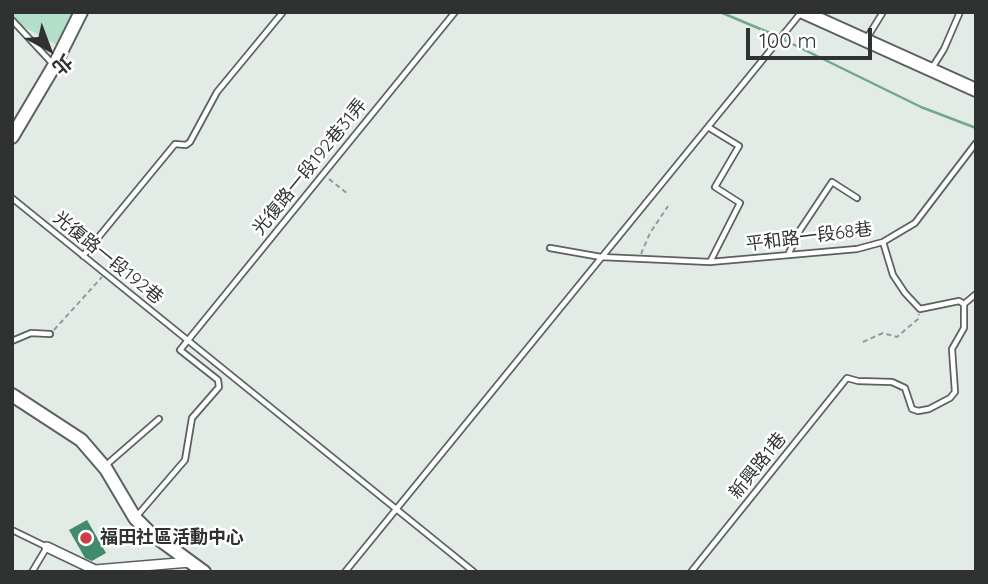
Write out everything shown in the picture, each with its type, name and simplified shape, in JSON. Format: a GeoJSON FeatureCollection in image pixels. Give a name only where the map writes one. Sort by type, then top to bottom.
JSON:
{"type":"FeatureCollection","features":[{"type":"Feature","properties":{"kind":"street"},"geometry":{"type":"LineString","coordinates":[[12,137],[54,66],[81,12]]}},
{"type":"Feature","properties":{"kind":"street"},"geometry":{"type":"LineString","coordinates":[[802,12],[976,90]]}},
{"type":"Feature","properties":{"kind":"street"},"geometry":{"type":"LineString","coordinates":[[12,395],[81,440],[104,467],[135,517],[148,531],[204,572]]}},
{"type":"Feature","properties":{"kind":"street"},"geometry":{"type":"LineString","coordinates":[[47,547],[95,570],[190,562]]}},
{"type":"Feature","properties":{"kind":"lane"},"geometry":{"type":"LineString","coordinates":[[83,256],[175,144],[186,145],[190,142],[217,92],[283,12]]}},
{"type":"Feature","properties":{"kind":"lane","name":"光復路一段192巷31弄"},"geometry":{"type":"LineString","coordinates":[[187,340],[456,12]]}},
{"type":"Feature","properties":{"kind":"lane"},"geometry":{"type":"LineString","coordinates":[[345,572],[802,12]]}},
{"type":"Feature","properties":{"kind":"lane"},"geometry":{"type":"LineString","coordinates":[[866,41],[883,12]]}},
{"type":"Feature","properties":{"kind":"lane"},"geometry":{"type":"LineString","coordinates":[[930,71],[944,49],[960,12]]}},
{"type":"Feature","properties":{"kind":"lane"},"geometry":{"type":"LineString","coordinates":[[12,20],[54,66]]}},
{"type":"Feature","properties":{"kind":"lane"},"geometry":{"type":"LineString","coordinates":[[708,127],[739,146],[715,187],[740,203],[710,262]]}},
{"type":"Feature","properties":{"kind":"lane","name":"平和路一段68巷"},"geometry":{"type":"LineString","coordinates":[[550,248],[601,257],[710,262],[857,249],[883,242],[915,222],[976,143]]}},
{"type":"Feature","properties":{"kind":"lane"},"geometry":{"type":"LineString","coordinates":[[788,255],[800,230],[832,182],[858,198]]}},
{"type":"Feature","properties":{"kind":"lane","name":"光復路一段192巷"},"geometry":{"type":"LineString","coordinates":[[12,198],[474,572]]}},
{"type":"Feature","properties":{"kind":"lane"},"geometry":{"type":"LineString","coordinates":[[883,242],[893,275],[920,309],[959,301],[964,304],[976,294]]}},
{"type":"Feature","properties":{"kind":"lane","name":"新興路1巷"},"geometry":{"type":"LineString","coordinates":[[691,572],[848,378],[892,382],[905,388],[912,409],[918,411],[929,409],[950,398],[955,392],[952,349],[964,328],[964,304]]}},
{"type":"Feature","properties":{"kind":"lane"},"geometry":{"type":"LineString","coordinates":[[12,341],[31,332],[50,334]]}},
{"type":"Feature","properties":{"kind":"lane"},"geometry":{"type":"LineString","coordinates":[[135,517],[185,460],[192,418],[219,387],[218,380],[180,350],[187,340]]}},
{"type":"Feature","properties":{"kind":"lane"},"geometry":{"type":"LineString","coordinates":[[104,467],[159,419]]}},
{"type":"Feature","properties":{"kind":"lane"},"geometry":{"type":"LineString","coordinates":[[12,530],[47,547],[32,572]]}},
{"type":"Feature","properties":{"kind":"path"},"geometry":{"type":"LineString","coordinates":[[323,174],[348,194]]}},
{"type":"Feature","properties":{"kind":"path"},"geometry":{"type":"LineString","coordinates":[[638,258],[668,206]]}},
{"type":"Feature","properties":{"kind":"path"},"geometry":{"type":"LineString","coordinates":[[50,334],[105,274]]}},
{"type":"Feature","properties":{"kind":"path"},"geometry":{"type":"LineString","coordinates":[[863,342],[883,333],[897,337],[918,319],[920,309]]}},
{"type":"Feature","properties":{"kind":"green space"},"geometry":{"type":"Polygon","coordinates":[[[12,12],[75,12],[59,46],[20,25],[12,12]]]}},
{"type":"Feature","properties":{"kind":"building","name":"福田社區活動中心"},"geometry":{"type":"Polygon","coordinates":[[[87,520],[106,553],[92,561],[85,558],[69,530],[87,520]]]}},
{"type":"Feature","properties":{"kind":"waterway"},"geometry":{"type":"LineString","coordinates":[[720,12],[770,33],[921,107],[976,128]]}},
{"type":"Feature","properties":{"kind":"place","name":"福田社區活動中心"},"geometry":{"type":"Point","coordinates":[86,538]}}]}
